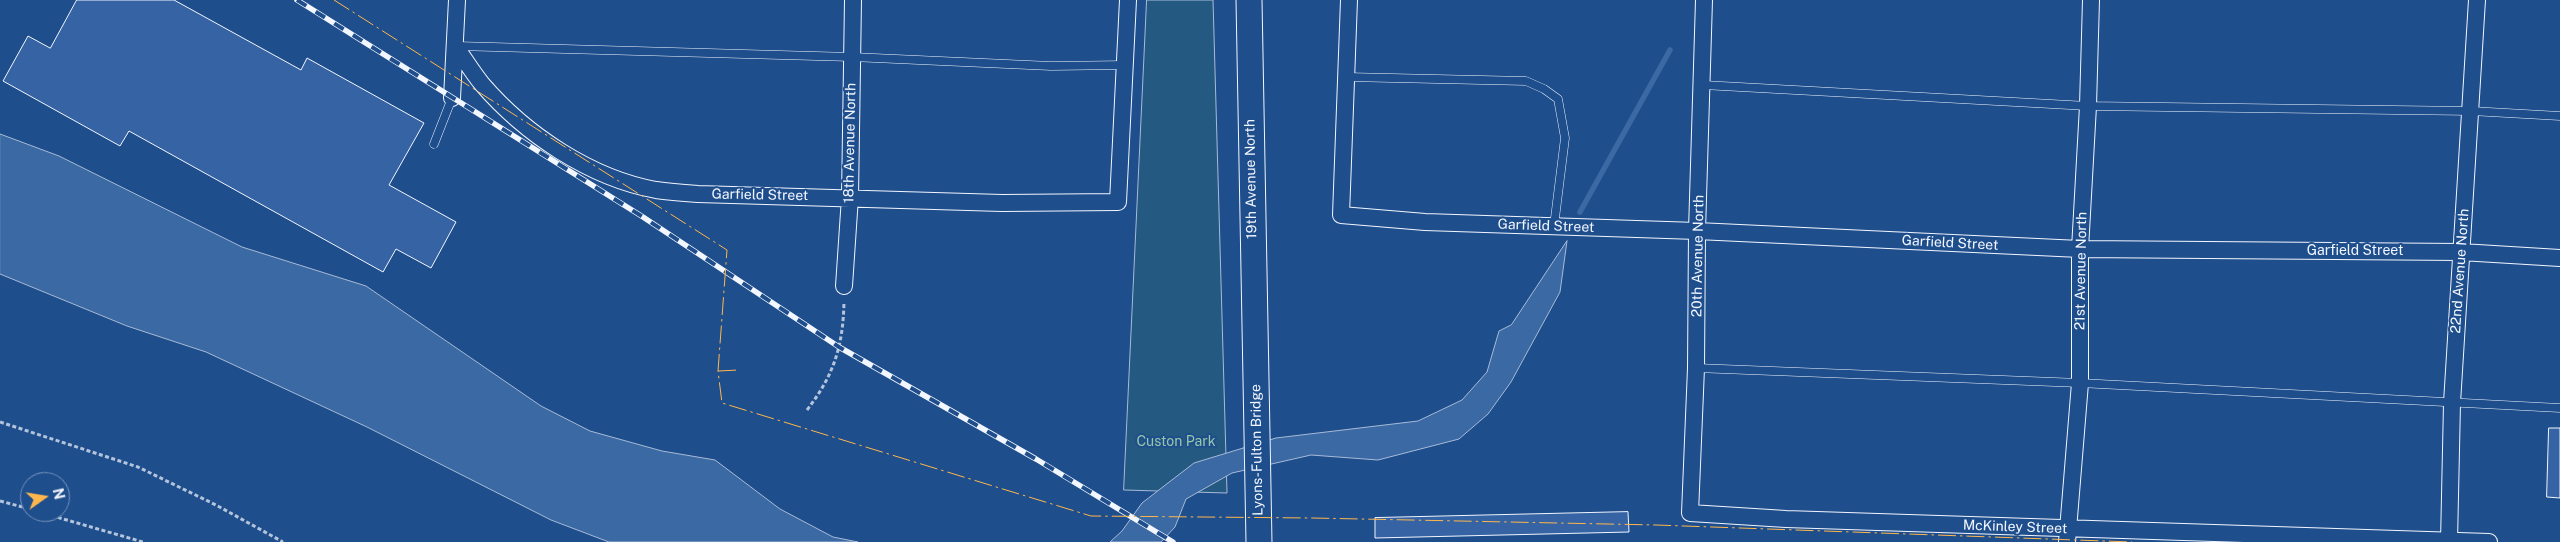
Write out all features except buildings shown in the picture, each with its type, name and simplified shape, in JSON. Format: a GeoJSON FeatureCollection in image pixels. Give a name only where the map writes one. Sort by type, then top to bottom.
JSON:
{"type":"FeatureCollection","features":[{"type":"Feature","properties":{"kind":"main road","name":"19th Avenue North"},"geometry":{"type":"LineString","coordinates":[[1249,0],[1255,358]]}},
{"type":"Feature","properties":{"kind":"main road","name":"Lyons-Fulton Bridge"},"geometry":{"type":"LineString","coordinates":[[1255,358],[1259,542]]}},
{"type":"Feature","properties":{"kind":"street"},"geometry":{"type":"LineString","coordinates":[[452,98],[458,0]]}},
{"type":"Feature","properties":{"kind":"street","name":"18th Avenue North"},"geometry":{"type":"LineString","coordinates":[[844,286],[850,198],[853,0]]}},
{"type":"Feature","properties":{"kind":"street"},"geometry":{"type":"LineString","coordinates":[[1124,65],[1128,0]]}},
{"type":"Feature","properties":{"kind":"street"},"geometry":{"type":"LineString","coordinates":[[1347,77],[1349,0]]}},
{"type":"Feature","properties":{"kind":"street","name":"20th Avenue North"},"geometry":{"type":"LineString","coordinates":[[1690,513],[1696,368],[1697,231],[1703,85],[1704,0]]}},
{"type":"Feature","properties":{"kind":"street","name":"21st Avenue North"},"geometry":{"type":"LineString","coordinates":[[2068,536],[2080,383],[2080,249],[2088,106],[2091,0]]}},
{"type":"Feature","properties":{"kind":"street","name":"22nd Avenue North"},"geometry":{"type":"LineString","coordinates":[[2449,541],[2452,403],[2477,0]]}},
{"type":"Feature","properties":{"kind":"street","name":"Garfield Street"},"geometry":{"type":"LineString","coordinates":[[455,46],[481,83],[516,118],[560,150],[611,177],[655,190],[698,194],[1002,203],[1118,202],[1124,65]]}},
{"type":"Feature","properties":{"kind":"street","name":"Garfield Street"},"geometry":{"type":"LineString","coordinates":[[1347,77],[1341,215],[1425,222],[1697,231],[2080,249],[2461,252],[2560,258]]}},
{"type":"Feature","properties":{"kind":"street","name":"McKinley Street"},"geometry":{"type":"LineString","coordinates":[[1690,513],[2068,536],[2489,542]]}},
{"type":"Feature","properties":{"kind":"lane"},"geometry":{"type":"LineString","coordinates":[[455,46],[852,57],[1051,66],[1124,65]]}},
{"type":"Feature","properties":{"kind":"lane"},"geometry":{"type":"LineString","coordinates":[[1347,77],[1526,81],[1544,89],[1558,99],[1565,138],[1554,226]]}},
{"type":"Feature","properties":{"kind":"lane"},"geometry":{"type":"LineString","coordinates":[[1703,85],[2088,106],[2471,111],[2560,116]]}},
{"type":"Feature","properties":{"kind":"lane"},"geometry":{"type":"LineString","coordinates":[[434,144],[452,98]]}},
{"type":"Feature","properties":{"kind":"lane"},"geometry":{"type":"LineString","coordinates":[[1696,368],[2080,383],[2560,408]]}},
{"type":"Feature","properties":{"kind":"path"},"geometry":{"type":"LineString","coordinates":[[807,410],[824,388],[836,356],[843,327],[844,286]]}},
{"type":"Feature","properties":{"kind":"path"},"geometry":{"type":"LineString","coordinates":[[0,422],[138,467],[216,505],[283,542]]}},
{"type":"Feature","properties":{"kind":"path"},"geometry":{"type":"LineString","coordinates":[[0,501],[20,506]]}},
{"type":"Feature","properties":{"kind":"path"},"geometry":{"type":"LineString","coordinates":[[70,521],[143,542]]}},
{"type":"Feature","properties":{"kind":"green space","name":"Custon Park"},"geometry":{"type":"Polygon","coordinates":[[[1147,0],[1213,0],[1227,493],[1124,490],[1147,0]]]}},
{"type":"Feature","properties":{"kind":"shaded area"},"geometry":{"type":"Polygon","coordinates":[[[0,134],[59,156],[242,247],[366,286],[541,406],[590,431],[662,451],[715,460],[780,509],[833,537],[858,542],[609,542],[551,520],[367,427],[206,352],[127,326],[0,274],[0,134]]]}},
{"type":"Feature","properties":{"kind":"shaded area"},"geometry":{"type":"Polygon","coordinates":[[[1567,241],[1560,292],[1511,382],[1488,414],[1459,439],[1378,460],[1311,455],[1232,473],[1186,499],[1175,527],[1161,542],[1110,542],[1122,531],[1142,503],[1194,463],[1276,438],[1418,421],[1462,400],[1487,372],[1499,331],[1511,325],[1567,241]]]}},
{"type":"Feature","properties":{"kind":"waterway"},"geometry":{"type":"LineString","coordinates":[[1580,212],[1670,50]]}},
{"type":"Feature","properties":{"kind":"railway"},"geometry":{"type":"LineString","coordinates":[[297,0],[643,217],[839,347],[1036,459],[1173,542]]}},
{"type":"Feature","properties":{"kind":"power"},"geometry":{"type":"LineString","coordinates":[[334,0],[727,250],[718,371],[722,403],[1091,516],[1312,518],[1656,525],[2132,542]]}},
{"type":"Feature","properties":{"kind":"power"},"geometry":{"type":"LineString","coordinates":[[718,371],[739,370]]}}]}
